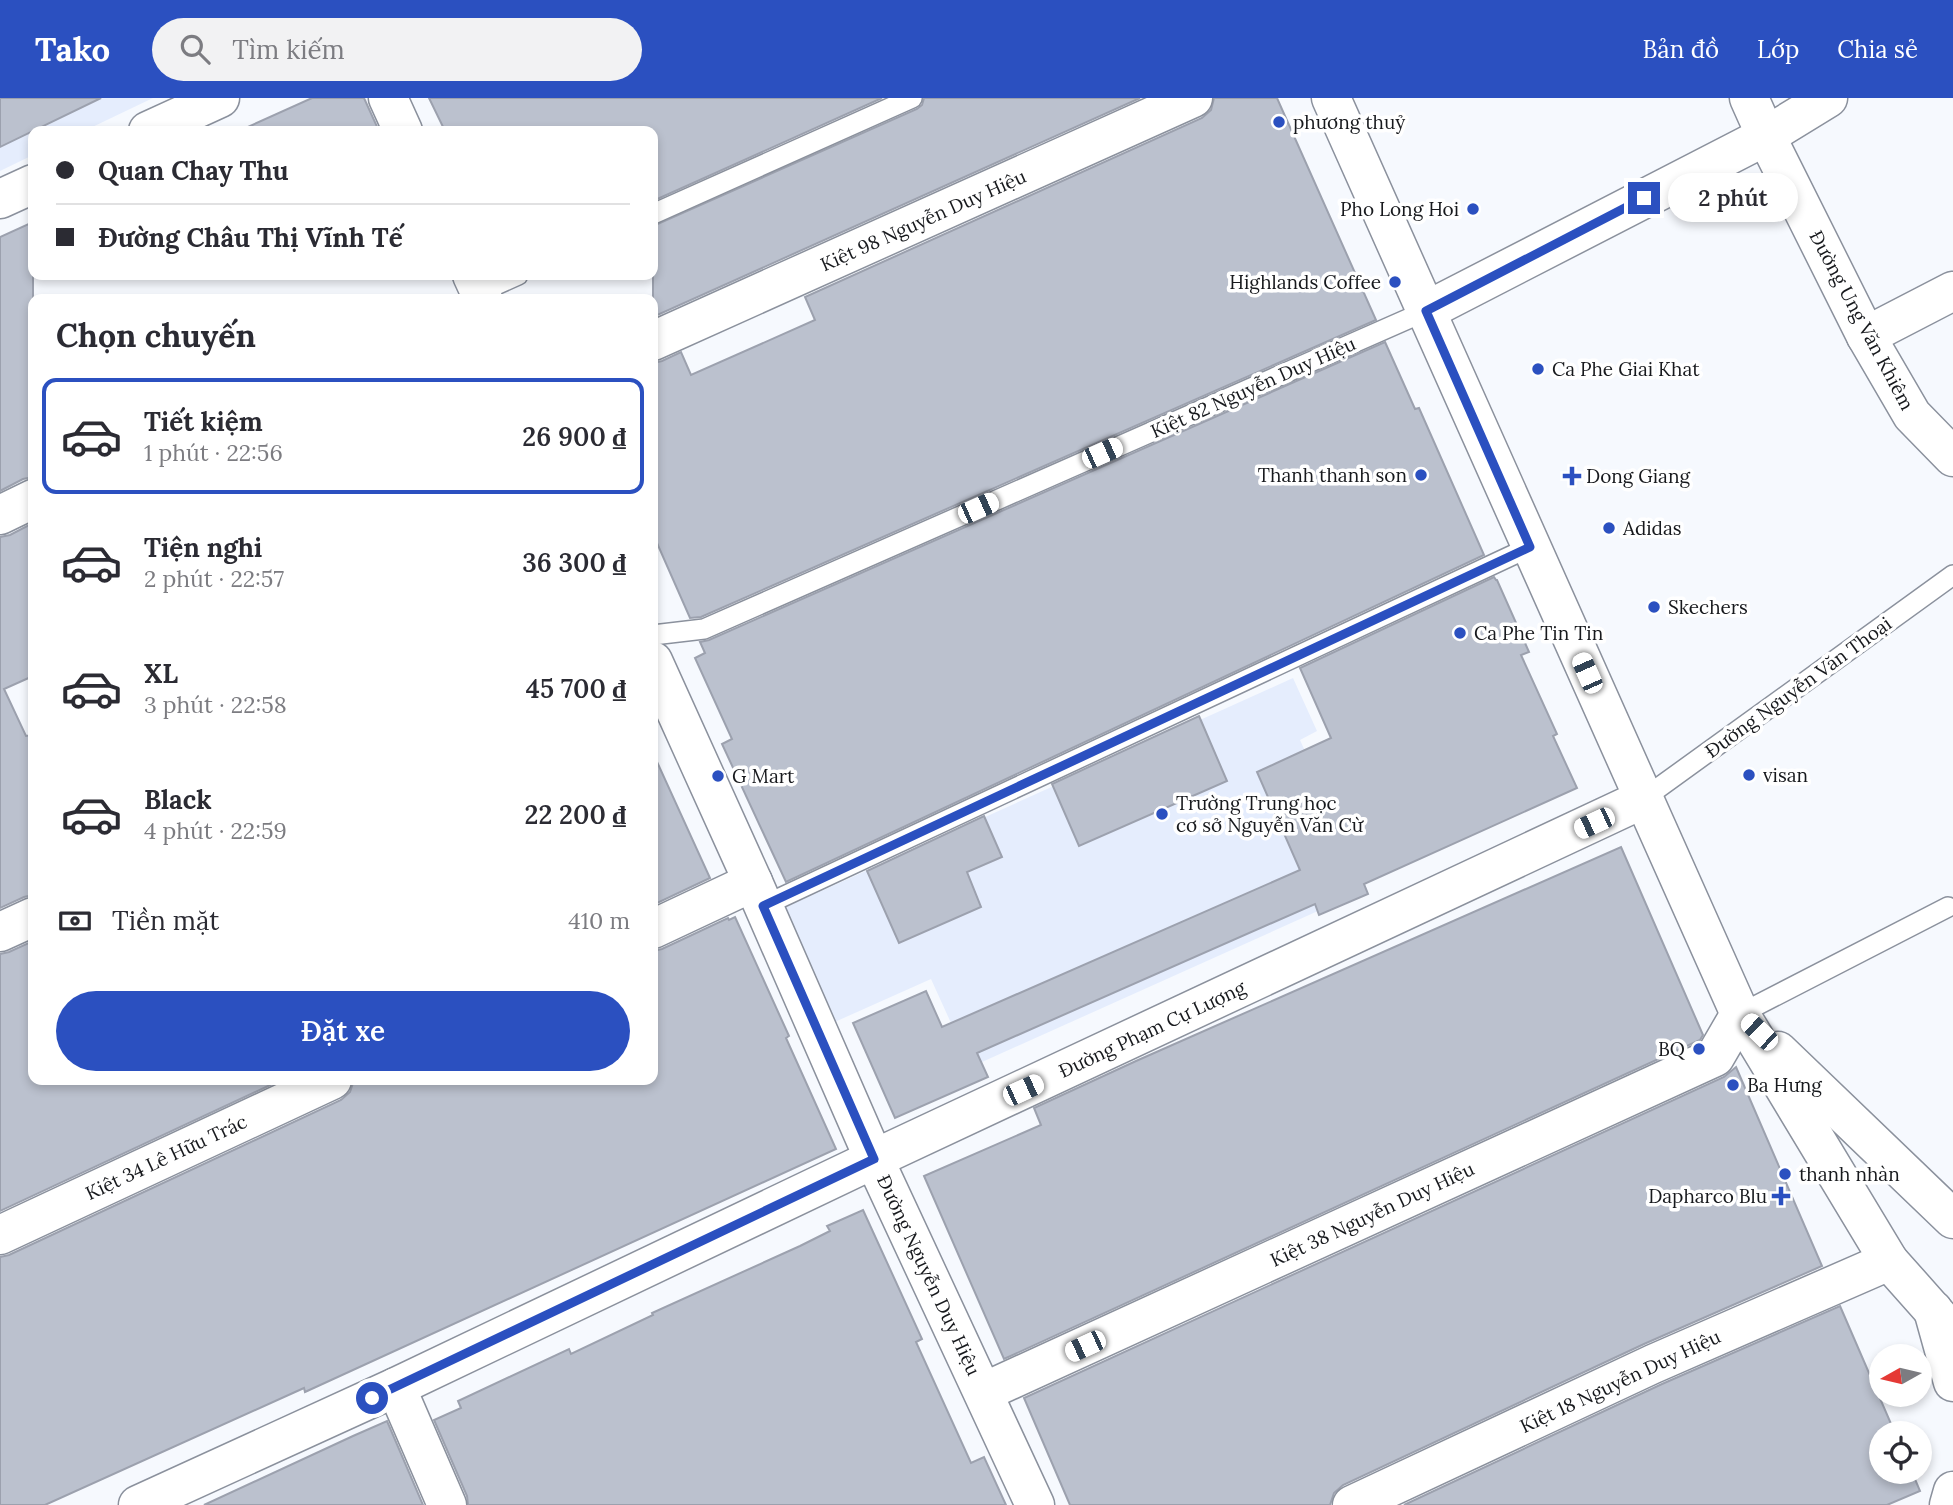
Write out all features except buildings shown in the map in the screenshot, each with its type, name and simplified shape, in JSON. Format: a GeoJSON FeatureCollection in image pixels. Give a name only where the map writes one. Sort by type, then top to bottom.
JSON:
{"type":"FeatureCollection","features":[{"type":"Feature","properties":{"kind":"street"},"geometry":{"type":"LineString","coordinates":[[159,126],[220,98]]}},
{"type":"Feature","properties":{"kind":"street"},"geometry":{"type":"LineString","coordinates":[[388,98],[401,126]]}},
{"type":"Feature","properties":{"kind":"street","name":"Kiệt 98 Nguyễn Duy Hiệu"},"geometry":{"type":"LineString","coordinates":[[658,339],[1193,98]]}},
{"type":"Feature","properties":{"kind":"street"},"geometry":{"type":"LineString","coordinates":[[1331,98],[1740,1014],[1889,1261],[1943,1322],[1953,1382]]}},
{"type":"Feature","properties":{"kind":"street","name":"Đường Ung Văn Khiêm"},"geometry":{"type":"LineString","coordinates":[[1749,98],[1866,336],[1912,415],[1953,457]]}},
{"type":"Feature","properties":{"kind":"street"},"geometry":{"type":"LineString","coordinates":[[1426,311],[1766,136],[1828,98]]}},
{"type":"Feature","properties":{"kind":"street"},"geometry":{"type":"LineString","coordinates":[[0,199],[28,186]]}},
{"type":"Feature","properties":{"kind":"street"},"geometry":{"type":"LineString","coordinates":[[1866,336],[1953,291]]}},
{"type":"Feature","properties":{"kind":"street"},"geometry":{"type":"LineString","coordinates":[[0,515],[28,501]]}},
{"type":"Feature","properties":{"kind":"street","name":"Đường Nguyễn Duy Hiệu"},"geometry":{"type":"LineString","coordinates":[[658,672],[874,1159],[1035,1505]]}},
{"type":"Feature","properties":{"kind":"street","name":"Đường Phạm Cự Lượng"},"geometry":{"type":"LineString","coordinates":[[152,1502],[874,1159],[1643,799]]}},
{"type":"Feature","properties":{"kind":"street"},"geometry":{"type":"LineString","coordinates":[[658,927],[758,894]]}},
{"type":"Feature","properties":{"kind":"street"},"geometry":{"type":"LineString","coordinates":[[0,932],[28,919]]}},
{"type":"Feature","properties":{"kind":"street"},"geometry":{"type":"LineString","coordinates":[[1740,1014],[1953,1219]]}},
{"type":"Feature","properties":{"kind":"street","name":"Kiệt 38 Nguyễn Duy Hiệu"},"geometry":{"type":"LineString","coordinates":[[984,1392],[1715,1057],[1740,1014]]}},
{"type":"Feature","properties":{"kind":"street","name":"Kiệt 34 Lê Hữu Trác"},"geometry":{"type":"LineString","coordinates":[[0,1235],[321,1085]]}},
{"type":"Feature","properties":{"kind":"street","name":"Kiệt 18 Nguyễn Duy Hiệu"},"geometry":{"type":"LineString","coordinates":[[1352,1505],[1653,1364],[1889,1261]]}},
{"type":"Feature","properties":{"kind":"street"},"geometry":{"type":"LineString","coordinates":[[396,1387],[447,1505]]}},
{"type":"Feature","properties":{"kind":"street"},"geometry":{"type":"LineString","coordinates":[[1949,1505],[1953,1491]]}},
{"type":"Feature","properties":{"kind":"lane"},"geometry":{"type":"LineString","coordinates":[[658,212],[912,98]]}},
{"type":"Feature","properties":{"kind":"lane"},"geometry":{"type":"LineString","coordinates":[[475,291],[505,280]]}},
{"type":"Feature","properties":{"kind":"lane","name":"Kiệt 82 Nguyễn Duy Hiệu"},"geometry":{"type":"LineString","coordinates":[[658,634],[704,629],[1426,311]]}},
{"type":"Feature","properties":{"kind":"lane"},"geometry":{"type":"LineString","coordinates":[[758,894],[1530,547]]}},
{"type":"Feature","properties":{"kind":"lane","name":"Đường Nguyễn Văn Thoại"},"geometry":{"type":"LineString","coordinates":[[1643,799],[1953,575]]}},
{"type":"Feature","properties":{"kind":"lane"},"geometry":{"type":"LineString","coordinates":[[1740,1014],[1948,907]]}},
{"type":"Feature","properties":{"kind":"shaded area"},"geometry":{"type":"Polygon","coordinates":[[[0,98],[153,98],[94,126],[28,126],[28,157],[0,171],[0,98]]]}},
{"type":"Feature","properties":{"kind":"shaded area","name":"Trường Trung học cơ sở Nguyễn Văn Cừ"},"geometry":{"type":"Polygon","coordinates":[[[1293,678],[1317,731],[1300,740],[1367,889],[971,1067],[931,979],[828,1025],[777,911],[1293,678]]]}},
{"type":"Feature","properties":{"kind":"place","name":"phương thuỷ"},"geometry":{"type":"Point","coordinates":[1279,122]}},
{"type":"Feature","properties":{"kind":"place","name":"Pho Long Hoi"},"geometry":{"type":"Point","coordinates":[1473,209]}},
{"type":"Feature","properties":{"kind":"place","name":"Highlands Coffee"},"geometry":{"type":"Point","coordinates":[1395,282]}},
{"type":"Feature","properties":{"kind":"place","name":"Ca Phe Giai Khat"},"geometry":{"type":"Point","coordinates":[1538,369]}},
{"type":"Feature","properties":{"kind":"place","name":"Thanh thanh son"},"geometry":{"type":"Point","coordinates":[1421,475]}},
{"type":"Feature","properties":{"kind":"place","name":"Dong Giang"},"geometry":{"type":"Point","coordinates":[1572,476]}},
{"type":"Feature","properties":{"kind":"place","name":"Adidas"},"geometry":{"type":"Point","coordinates":[1609,528]}},
{"type":"Feature","properties":{"kind":"place","name":"Skechers"},"geometry":{"type":"Point","coordinates":[1654,607]}},
{"type":"Feature","properties":{"kind":"place","name":"Ca Phe Tin Tin"},"geometry":{"type":"Point","coordinates":[1460,633]}},
{"type":"Feature","properties":{"kind":"place","name":"visan"},"geometry":{"type":"Point","coordinates":[1749,775]}},
{"type":"Feature","properties":{"kind":"place","name":"G Mart"},"geometry":{"type":"Point","coordinates":[718,776]}},
{"type":"Feature","properties":{"kind":"place","name":"Trường Trung học cơ sở Nguyễn Văn Cừ"},"geometry":{"type":"Point","coordinates":[1162,814]}},
{"type":"Feature","properties":{"kind":"place","name":"BQ"},"geometry":{"type":"Point","coordinates":[1699,1049]}},
{"type":"Feature","properties":{"kind":"place","name":"Ba Hưng"},"geometry":{"type":"Point","coordinates":[1733,1085]}},
{"type":"Feature","properties":{"kind":"place","name":"thanh nhàn"},"geometry":{"type":"Point","coordinates":[1785,1174]}},
{"type":"Feature","properties":{"kind":"place","name":"Dapharco Blu"},"geometry":{"type":"Point","coordinates":[1781,1196]}},
{"type":"Feature","properties":{"kind":"route"},"geometry":{"type":"LineString","coordinates":[[372,1398],[874,1159],[763,906],[1530,547],[1426,311],[1644,198]]}}]}
